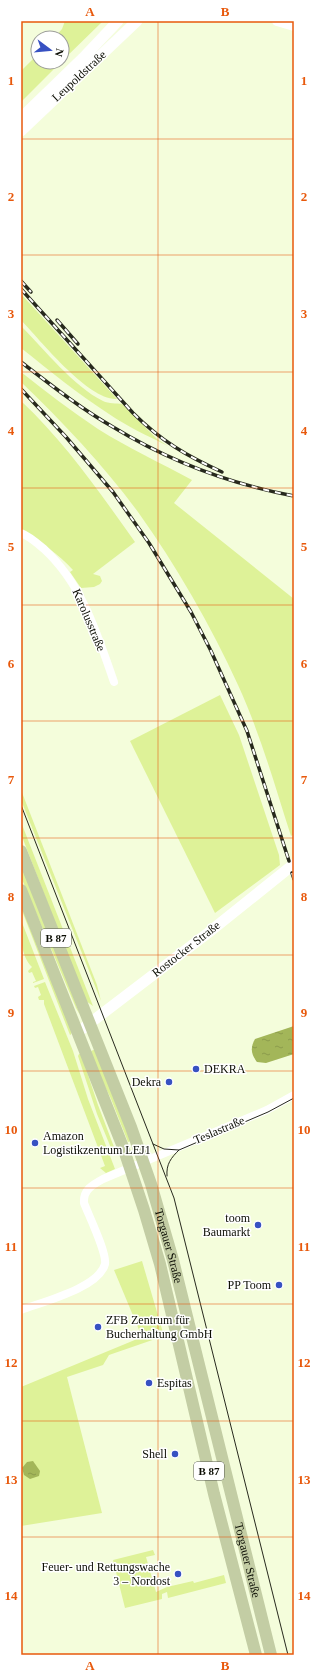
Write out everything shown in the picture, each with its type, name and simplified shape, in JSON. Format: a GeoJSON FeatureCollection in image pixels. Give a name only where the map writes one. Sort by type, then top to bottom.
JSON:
{"type":"FeatureCollection","features":[{"type":"Feature","properties":{"kind":"main road","name":"Leupoldstraße"},"geometry":{"type":"LineString","coordinates":[[21,118],[83,58],[118,21]]}},
{"type":"Feature","properties":{"kind":"main road","name":"Leupoldstraße"},"geometry":{"type":"LineString","coordinates":[[21,131],[137,21]]}},
{"type":"Feature","properties":{"kind":"main road","name":"Torgauer Straße"},"geometry":{"type":"LineString","coordinates":[[21,851],[143,1162],[173,1260],[271,1655]]}},
{"type":"Feature","properties":{"kind":"main road","name":"Rostocker Straße"},"geometry":{"type":"LineString","coordinates":[[77,1034],[294,864]]}},
{"type":"Feature","properties":{"kind":"main road","name":"Torgauer Straße"},"geometry":{"type":"LineString","coordinates":[[21,890],[130,1168],[160,1264],[214,1494],[256,1655]]}},
{"type":"Feature","properties":{"kind":"street"},"geometry":{"type":"LineString","coordinates":[[277,21],[294,26]]}},
{"type":"Feature","properties":{"kind":"street","name":"Karolusstraße"},"geometry":{"type":"LineString","coordinates":[[21,533],[39,545],[52,557],[80,594],[93,624],[114,682]]}},
{"type":"Feature","properties":{"kind":"street","name":"Teslastraße"},"geometry":{"type":"LineString","coordinates":[[21,1310],[72,1292],[88,1284],[99,1276],[105,1264],[103,1251],[84,1203],[85,1192],[92,1186],[103,1179],[267,1110],[294,1095]]}},
{"type":"Feature","properties":{"kind":"shaded area"},"geometry":{"type":"Polygon","coordinates":[[[65,21],[103,21],[70,53],[70,30],[61,30],[65,21]]]}},
{"type":"Feature","properties":{"kind":"shaded area"},"geometry":{"type":"Polygon","coordinates":[[[30,62],[30,70],[53,70],[21,102],[21,71],[30,62]]]}},
{"type":"Feature","properties":{"kind":"shaded area"},"geometry":{"type":"Polygon","coordinates":[[[21,294],[117,399],[106,397],[79,380],[40,341],[21,320],[21,294]]]}},
{"type":"Feature","properties":{"kind":"shaded area"},"geometry":{"type":"Polygon","coordinates":[[[21,326],[81,387],[103,401],[122,404],[157,439],[168,446],[116,419],[64,382],[21,348],[21,326]]]}},
{"type":"Feature","properties":{"kind":"shaded area"},"geometry":{"type":"Polygon","coordinates":[[[21,372],[78,415],[109,436],[192,480],[174,503],[294,599],[294,834],[291,836],[267,760],[246,703],[192,596],[166,553],[138,512],[82,445],[21,382],[21,372]]]}},
{"type":"Feature","properties":{"kind":"shaded area"},"geometry":{"type":"Polygon","coordinates":[[[21,401],[67,451],[135,542],[93,574],[100,576],[102,581],[94,587],[81,588],[70,572],[73,570],[68,564],[49,548],[21,530],[21,401]]]}},
{"type":"Feature","properties":{"kind":"shaded area"},"geometry":{"type":"Polygon","coordinates":[[[220,695],[239,735],[279,855],[280,865],[215,913],[130,741],[220,695]]]}},
{"type":"Feature","properties":{"kind":"shaded area"},"geometry":{"type":"Polygon","coordinates":[[[21,790],[97,985],[101,1001],[21,800],[21,790]]]}},
{"type":"Feature","properties":{"kind":"shaded area"},"geometry":{"type":"Polygon","coordinates":[[[21,822],[93,1006],[86,1001],[83,995],[21,834],[21,822]]]}},
{"type":"Feature","properties":{"kind":"shaded area"},"geometry":{"type":"Polygon","coordinates":[[[21,858],[80,1015],[21,877],[21,858]]]}},
{"type":"Feature","properties":{"kind":"shaded area"},"geometry":{"type":"Polygon","coordinates":[[[21,899],[73,1033],[70,1035],[21,908],[21,899]]]}},
{"type":"Feature","properties":{"kind":"shaded area"},"geometry":{"type":"Polygon","coordinates":[[[21,920],[44,979],[33,983],[36,981],[32,972],[29,973],[28,971],[32,967],[23,951],[21,920]]]}},
{"type":"Feature","properties":{"kind":"shaded area"},"geometry":{"type":"Polygon","coordinates":[[[45,982],[73,1051],[88,1099],[115,1169],[106,1173],[100,1168],[105,1166],[44,1004],[44,1000],[39,1000],[38,997],[41,995],[38,987],[35,988],[34,986],[45,982]]]}},
{"type":"Feature","properties":{"kind":"shaded area"},"geometry":{"type":"Polygon","coordinates":[[[96,1049],[131,1141],[128,1142],[111,1099],[94,1064],[91,1051],[96,1049]]]}},
{"type":"Feature","properties":{"kind":"shaded area"},"geometry":{"type":"Polygon","coordinates":[[[81,1054],[114,1147],[111,1148],[97,1114],[78,1056],[81,1054]]]}},
{"type":"Feature","properties":{"kind":"shaded area"},"geometry":{"type":"Polygon","coordinates":[[[142,1261],[164,1336],[109,1355],[103,1365],[67,1377],[102,1513],[21,1526],[21,1387],[142,1337],[114,1270],[142,1261]]]}},
{"type":"Feature","properties":{"kind":"shaded area"},"geometry":{"type":"Polygon","coordinates":[[[153,1550],[155,1555],[146,1557],[156,1592],[167,1587],[193,1581],[194,1583],[224,1575],[226,1583],[168,1598],[167,1592],[162,1594],[162,1599],[125,1608],[113,1560],[153,1550]]]}},
{"type":"Feature","properties":{"kind":"water"},"geometry":{"type":"Polygon","coordinates":[[[294,1026],[294,1054],[266,1063],[257,1062],[252,1051],[252,1045],[255,1039],[294,1026]]]}},
{"type":"Feature","properties":{"kind":"water"},"geometry":{"type":"Polygon","coordinates":[[[33,1461],[40,1471],[39,1476],[30,1479],[24,1475],[22,1468],[27,1462],[33,1461]]]}},
{"type":"Feature","properties":{"kind":"tram line"},"geometry":{"type":"LineString","coordinates":[[21,805],[174,1198],[288,1655]]}},
{"type":"Feature","properties":{"kind":"tram line"},"geometry":{"type":"LineString","coordinates":[[153,1144],[164,1149],[179,1150],[268,1112],[294,1098]]}},
{"type":"Feature","properties":{"kind":"tram line"},"geometry":{"type":"LineString","coordinates":[[167,1176],[167,1168],[179,1150]]}},
{"type":"Feature","properties":{"kind":"railway"},"geometry":{"type":"LineString","coordinates":[[21,281],[31,292]]}},
{"type":"Feature","properties":{"kind":"railway"},"geometry":{"type":"LineString","coordinates":[[21,289],[143,423],[175,447],[222,472]]}},
{"type":"Feature","properties":{"kind":"railway"},"geometry":{"type":"LineString","coordinates":[[57,320],[78,344]]}},
{"type":"Feature","properties":{"kind":"railway"},"geometry":{"type":"LineString","coordinates":[[21,362],[101,420],[134,439],[178,461],[223,478],[294,496]]}},
{"type":"Feature","properties":{"kind":"railway"},"geometry":{"type":"LineString","coordinates":[[21,389],[66,437],[113,492],[149,543],[191,612],[211,651],[247,731],[289,861]]}},
{"type":"Feature","properties":{"kind":"railway"},"geometry":{"type":"LineString","coordinates":[[292,873],[294,879]]}},
{"type":"Feature","properties":{"kind":"place","name":"DEKRA"},"geometry":{"type":"Point","coordinates":[196,1069]}},
{"type":"Feature","properties":{"kind":"place","name":"Dekra"},"geometry":{"type":"Point","coordinates":[169,1082]}},
{"type":"Feature","properties":{"kind":"place","name":"Amazon Logistikzentrum LEJ1"},"geometry":{"type":"Point","coordinates":[35,1143]}},
{"type":"Feature","properties":{"kind":"place","name":"toom Baumarkt"},"geometry":{"type":"Point","coordinates":[258,1225]}},
{"type":"Feature","properties":{"kind":"place","name":"PP Toom"},"geometry":{"type":"Point","coordinates":[279,1285]}},
{"type":"Feature","properties":{"kind":"place","name":"ZFB Zentrum für Bucherhaltung GmbH"},"geometry":{"type":"Point","coordinates":[98,1327]}},
{"type":"Feature","properties":{"kind":"place","name":"Espitas"},"geometry":{"type":"Point","coordinates":[149,1383]}},
{"type":"Feature","properties":{"kind":"place","name":"Shell"},"geometry":{"type":"Point","coordinates":[175,1454]}},
{"type":"Feature","properties":{"kind":"place","name":"Feuer- und Rettungswache 3 – Nordost"},"geometry":{"type":"Point","coordinates":[178,1574]}}]}
